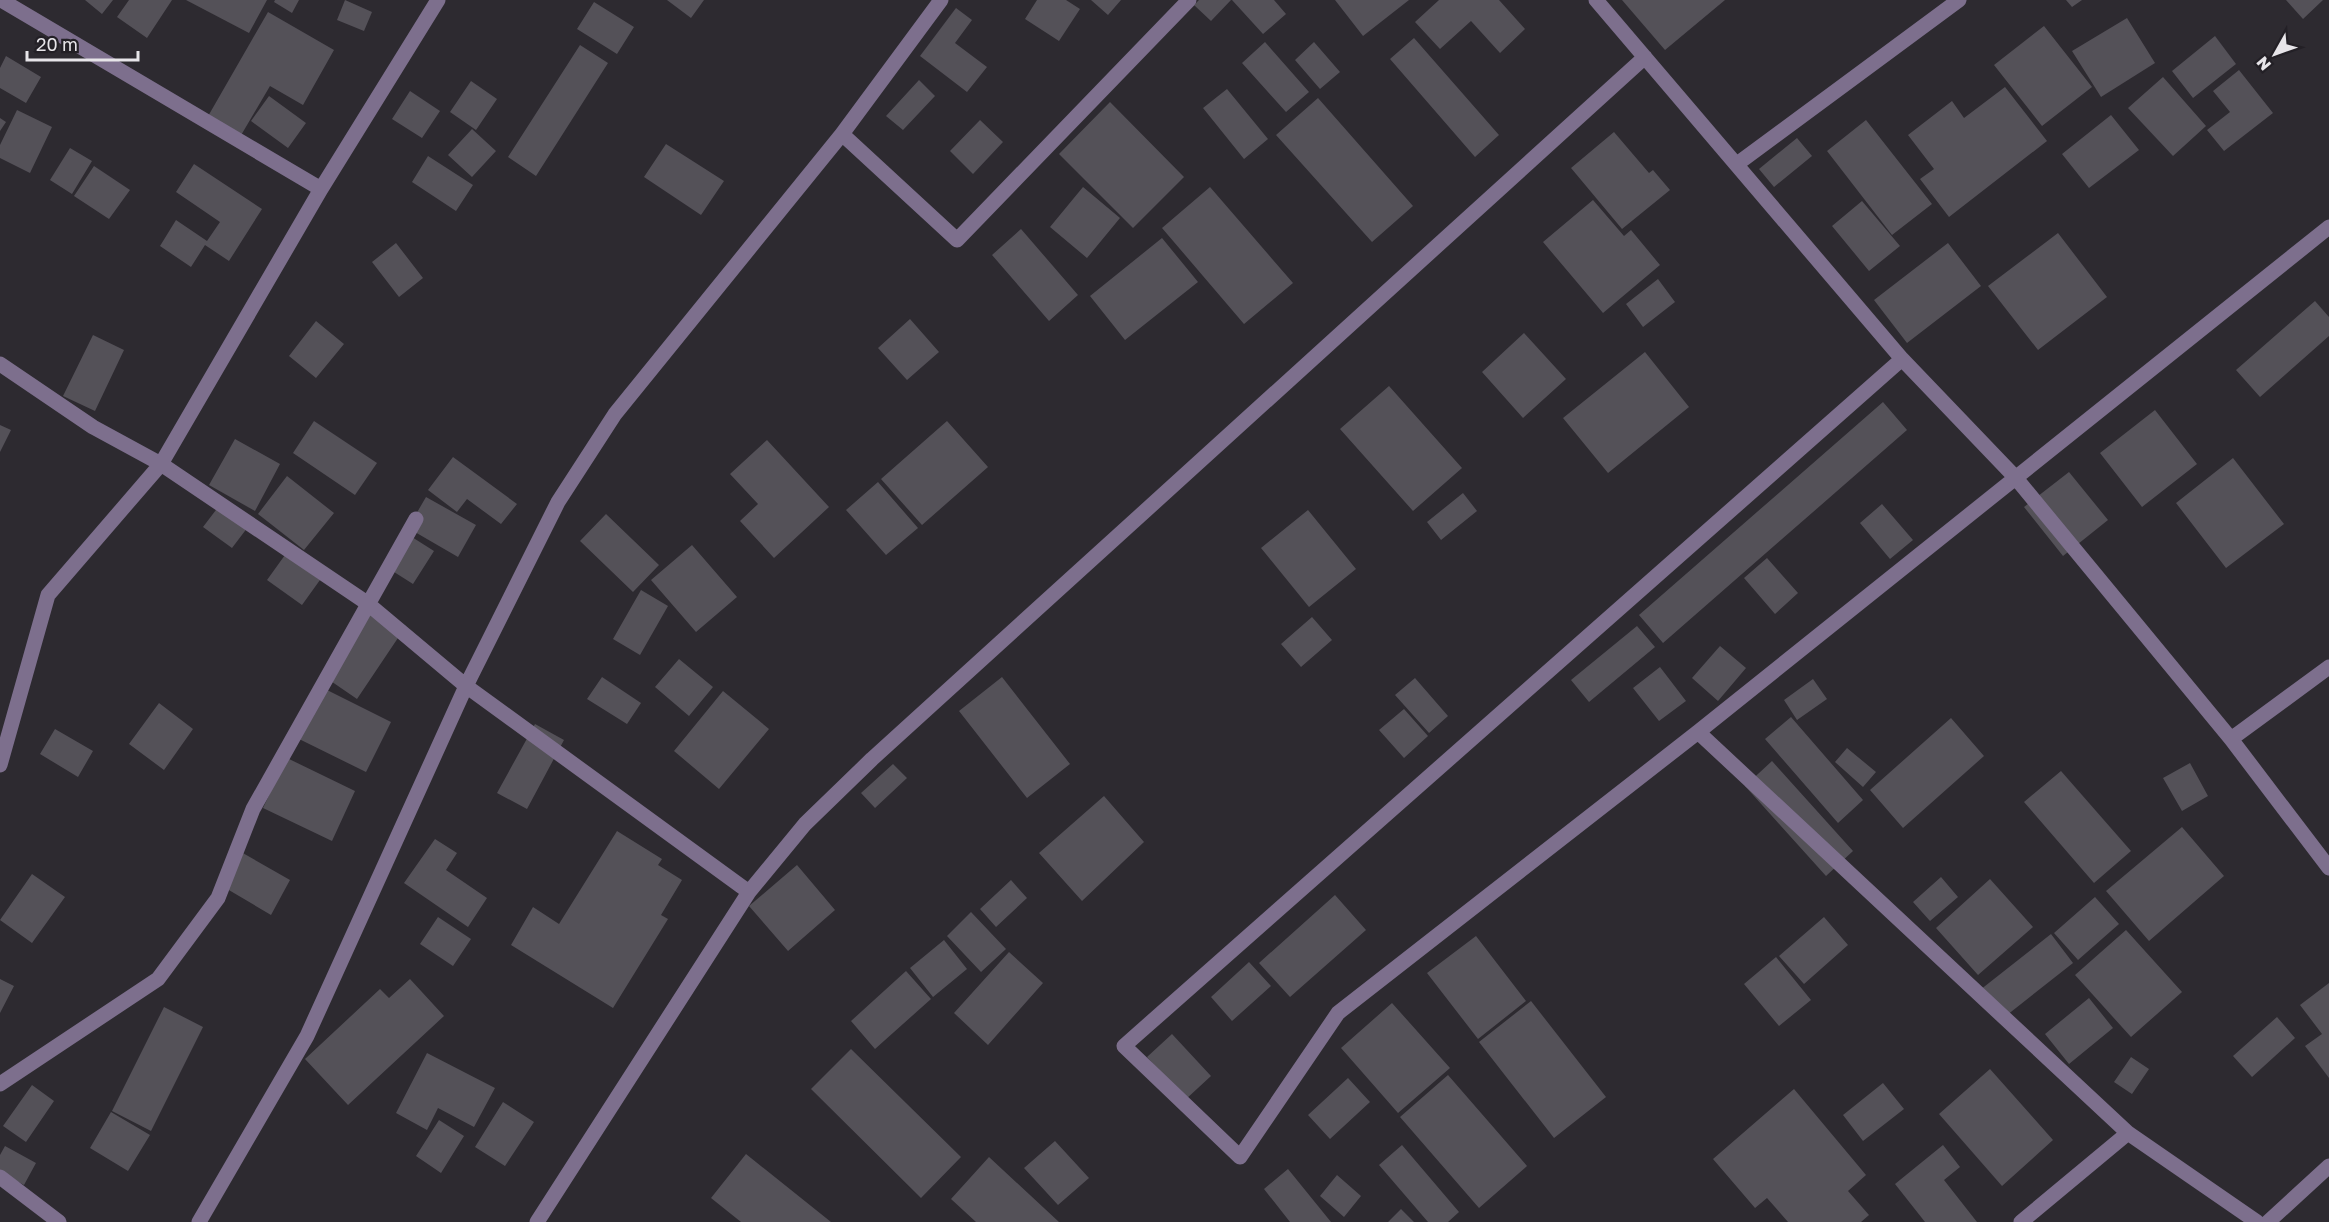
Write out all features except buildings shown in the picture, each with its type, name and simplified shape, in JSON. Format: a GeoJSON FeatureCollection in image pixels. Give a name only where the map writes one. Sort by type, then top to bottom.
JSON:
{"type":"FeatureCollection","features":[{"type":"Feature","properties":{"kind":"street"},"geometry":{"type":"LineString","coordinates":[[2,0],[321,189]]}},
{"type":"Feature","properties":{"kind":"street"},"geometry":{"type":"LineString","coordinates":[[0,765],[48,594],[161,464],[321,189],[438,0]]}},
{"type":"Feature","properties":{"kind":"street"},"geometry":{"type":"LineString","coordinates":[[199,1222],[307,1036],[466,686],[558,502],[615,414],[842,134],[941,0]]}},
{"type":"Feature","properties":{"kind":"street"},"geometry":{"type":"LineString","coordinates":[[842,134],[957,240],[1189,0]]}},
{"type":"Feature","properties":{"kind":"street"},"geometry":{"type":"LineString","coordinates":[[1596,0],[1902,359],[2015,477],[2230,740],[2329,868]]}},
{"type":"Feature","properties":{"kind":"street"},"geometry":{"type":"LineString","coordinates":[[1737,164],[1959,0]]}},
{"type":"Feature","properties":{"kind":"street"},"geometry":{"type":"LineString","coordinates":[[537,1222],[749,892],[805,824],[872,759],[1645,57]]}},
{"type":"Feature","properties":{"kind":"street"},"geometry":{"type":"LineString","coordinates":[[1902,359],[1124,1046],[1240,1157],[1338,1013],[1698,732],[2329,227]]}},
{"type":"Feature","properties":{"kind":"street"},"geometry":{"type":"LineString","coordinates":[[0,364],[93,427],[161,464],[367,603],[466,686],[749,892]]}},
{"type":"Feature","properties":{"kind":"street"},"geometry":{"type":"LineString","coordinates":[[0,1084],[158,979],[218,898],[253,809],[416,519]]}},
{"type":"Feature","properties":{"kind":"street"},"geometry":{"type":"LineString","coordinates":[[2230,740],[2329,667]]}},
{"type":"Feature","properties":{"kind":"street"},"geometry":{"type":"LineString","coordinates":[[1698,732],[2128,1134],[2257,1222]]}},
{"type":"Feature","properties":{"kind":"street"},"geometry":{"type":"LineString","coordinates":[[2021,1222],[2128,1134]]}},
{"type":"Feature","properties":{"kind":"street"},"geometry":{"type":"LineString","coordinates":[[2268,1222],[2329,1166]]}},
{"type":"Feature","properties":{"kind":"street"},"geometry":{"type":"LineString","coordinates":[[0,1177],[59,1222]]}}]}
